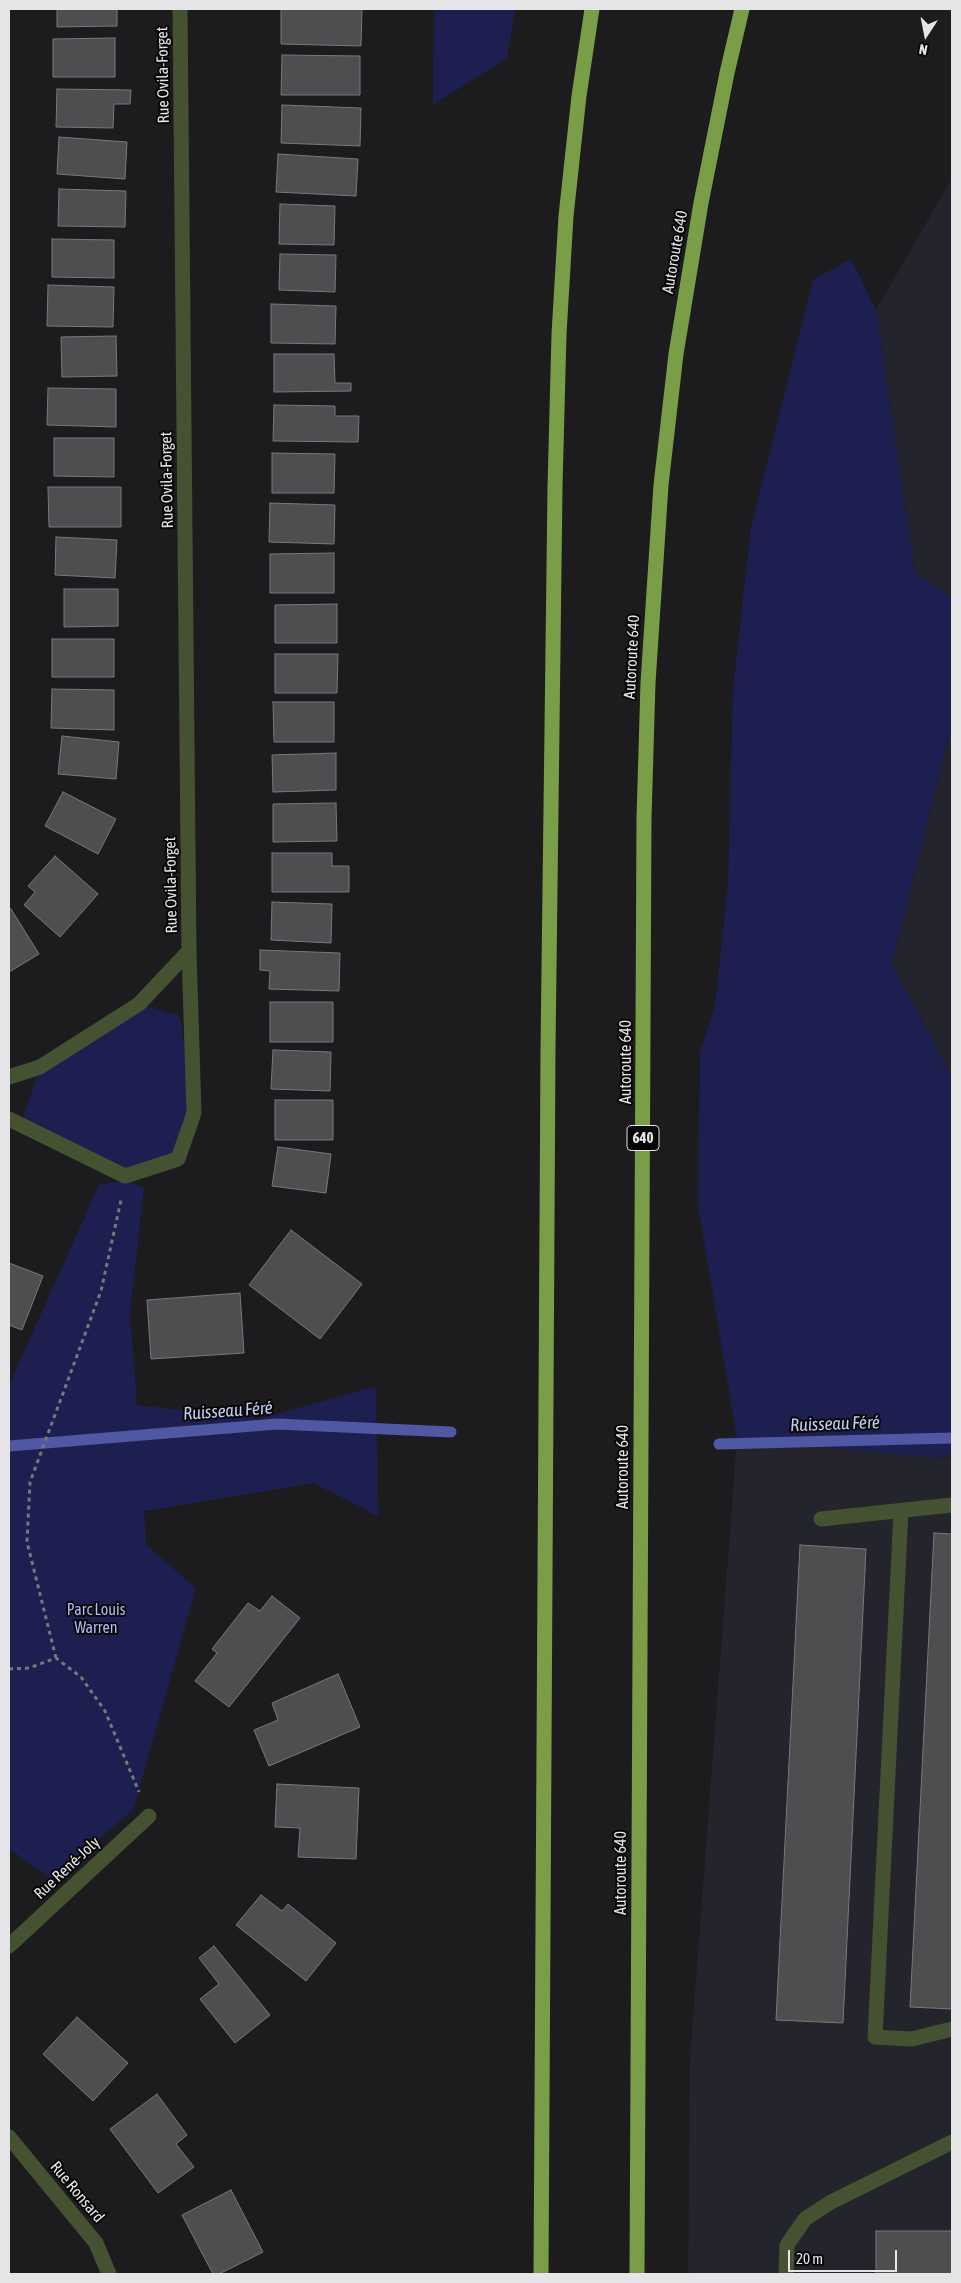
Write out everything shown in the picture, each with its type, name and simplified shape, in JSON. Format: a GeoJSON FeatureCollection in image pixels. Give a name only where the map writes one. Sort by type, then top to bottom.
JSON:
{"type":"FeatureCollection","features":[{"type":"Feature","properties":{"kind":"highway"},"geometry":{"type":"LineString","coordinates":[[541,2274],[548,1049],[555,496],[559,334],[566,216],[579,96],[592,9]]}},
{"type":"Feature","properties":{"kind":"highway","name":"Autoroute 640"},"geometry":{"type":"LineString","coordinates":[[637,2274],[644,818],[648,683],[660,485],[676,354],[701,203],[742,9]]}},
{"type":"Feature","properties":{"kind":"street","name":"Rue Ovila-Forget"},"geometry":{"type":"LineString","coordinates":[[9,1119],[125,1176],[178,1159],[194,1113],[189,951],[180,9]]}},
{"type":"Feature","properties":{"kind":"street","name":"Rue Ovila-Forget"},"geometry":{"type":"LineString","coordinates":[[9,1077],[40,1067],[140,1004],[189,951]]}},
{"type":"Feature","properties":{"kind":"street"},"geometry":{"type":"LineString","coordinates":[[821,1520],[952,1505]]}},
{"type":"Feature","properties":{"kind":"street"},"geometry":{"type":"LineString","coordinates":[[901,1511],[875,2037],[912,2038],[952,2029]]}},
{"type":"Feature","properties":{"kind":"street","name":"Rue René-Joly"},"geometry":{"type":"LineString","coordinates":[[9,1946],[149,1816]]}},
{"type":"Feature","properties":{"kind":"street","name":"Rue Ronsard"},"geometry":{"type":"LineString","coordinates":[[9,2137],[96,2243],[109,2274]]}},
{"type":"Feature","properties":{"kind":"street"},"geometry":{"type":"LineString","coordinates":[[786,2274],[787,2245],[805,2219],[831,2202],[952,2142]]}},
{"type":"Feature","properties":{"kind":"path"},"geometry":{"type":"LineString","coordinates":[[122,1198],[101,1291],[30,1482],[27,1542],[56,1658],[81,1677],[105,1711],[149,1816]]}},
{"type":"Feature","properties":{"kind":"path"},"geometry":{"type":"LineString","coordinates":[[9,1670],[29,1668],[56,1658]]}},
{"type":"Feature","properties":{"kind":"shaded area"},"geometry":{"type":"Polygon","coordinates":[[[952,178],[952,598],[915,573],[876,310],[952,178]]]}},
{"type":"Feature","properties":{"kind":"shaded area"},"geometry":{"type":"Polygon","coordinates":[[[952,724],[952,1076],[892,965],[952,724]]]}},
{"type":"Feature","properties":{"kind":"shaded area"},"geometry":{"type":"Polygon","coordinates":[[[737,1439],[940,1458],[952,1456],[952,2274],[688,2274],[690,2057],[737,1439]]]}},
{"type":"Feature","properties":{"kind":"green space"},"geometry":{"type":"Polygon","coordinates":[[[434,9],[515,9],[507,58],[433,105],[434,9]]]}},
{"type":"Feature","properties":{"kind":"green space"},"geometry":{"type":"Polygon","coordinates":[[[851,259],[876,310],[915,573],[952,598],[952,724],[892,965],[952,1076],[952,1455],[940,1458],[737,1439],[698,1205],[700,1052],[715,1006],[728,883],[733,690],[751,527],[813,280],[851,259]]]}},
{"type":"Feature","properties":{"kind":"green space"},"geometry":{"type":"Polygon","coordinates":[[[139,1004],[180,1016],[194,1113],[178,1159],[125,1176],[23,1118],[40,1067],[139,1004]]]}},
{"type":"Feature","properties":{"kind":"green space","name":"Parc Louis Warren"},"geometry":{"type":"Polygon","coordinates":[[[126,1180],[144,1188],[130,1312],[137,1405],[259,1419],[376,1386],[378,1516],[313,1483],[144,1511],[146,1545],[196,1588],[133,1810],[52,1879],[9,1849],[9,1385],[99,1185],[126,1180]]]}},
{"type":"Feature","properties":{"kind":"building"},"geometry":{"type":"Polygon","coordinates":[[[57,9],[117,9],[117,26],[57,27],[57,9]]]}},
{"type":"Feature","properties":{"kind":"building"},"geometry":{"type":"Polygon","coordinates":[[[281,9],[362,9],[361,46],[281,44],[281,9]]]}},
{"type":"Feature","properties":{"kind":"building"},"geometry":{"type":"Polygon","coordinates":[[[115,38],[115,77],[53,77],[53,39],[115,38]]]}},
{"type":"Feature","properties":{"kind":"building"},"geometry":{"type":"Polygon","coordinates":[[[282,55],[360,56],[360,95],[281,95],[282,55]]]}},
{"type":"Feature","properties":{"kind":"building"},"geometry":{"type":"Polygon","coordinates":[[[57,89],[131,90],[130,104],[114,104],[113,128],[56,127],[57,89]]]}},
{"type":"Feature","properties":{"kind":"building"},"geometry":{"type":"Polygon","coordinates":[[[282,105],[361,108],[360,146],[281,143],[282,105]]]}},
{"type":"Feature","properties":{"kind":"building"},"geometry":{"type":"Polygon","coordinates":[[[59,137],[127,142],[125,179],[57,174],[59,137]]]}},
{"type":"Feature","properties":{"kind":"building"},"geometry":{"type":"Polygon","coordinates":[[[278,154],[358,159],[356,196],[276,192],[278,154]]]}},
{"type":"Feature","properties":{"kind":"building"},"geometry":{"type":"Polygon","coordinates":[[[59,189],[126,191],[125,227],[58,226],[59,189]]]}},
{"type":"Feature","properties":{"kind":"building"},"geometry":{"type":"Polygon","coordinates":[[[280,204],[335,206],[334,245],[279,244],[280,204]]]}},
{"type":"Feature","properties":{"kind":"building"},"geometry":{"type":"Polygon","coordinates":[[[52,239],[114,240],[114,278],[52,277],[52,239]]]}},
{"type":"Feature","properties":{"kind":"building"},"geometry":{"type":"Polygon","coordinates":[[[280,254],[336,255],[335,292],[279,290],[280,254]]]}},
{"type":"Feature","properties":{"kind":"building"},"geometry":{"type":"Polygon","coordinates":[[[48,285],[114,287],[113,327],[47,326],[48,285]]]}},
{"type":"Feature","properties":{"kind":"building"},"geometry":{"type":"Polygon","coordinates":[[[271,304],[336,306],[335,344],[271,343],[271,304]]]}},
{"type":"Feature","properties":{"kind":"building"},"geometry":{"type":"Polygon","coordinates":[[[116,336],[117,376],[62,377],[61,337],[116,336]]]}},
{"type":"Feature","properties":{"kind":"building"},"geometry":{"type":"Polygon","coordinates":[[[274,354],[334,354],[335,383],[351,383],[351,391],[274,392],[274,354]]]}},
{"type":"Feature","properties":{"kind":"building"},"geometry":{"type":"Polygon","coordinates":[[[48,388],[116,389],[116,427],[47,425],[48,388]]]}},
{"type":"Feature","properties":{"kind":"building"},"geometry":{"type":"Polygon","coordinates":[[[274,405],[335,406],[335,416],[359,416],[358,442],[273,441],[274,405]]]}},
{"type":"Feature","properties":{"kind":"building"},"geometry":{"type":"Polygon","coordinates":[[[54,438],[114,438],[114,477],[54,476],[54,438]]]}},
{"type":"Feature","properties":{"kind":"building"},"geometry":{"type":"Polygon","coordinates":[[[272,453],[335,454],[334,493],[272,493],[272,453]]]}},
{"type":"Feature","properties":{"kind":"building"},"geometry":{"type":"Polygon","coordinates":[[[48,487],[121,487],[121,527],[49,527],[48,487]]]}},
{"type":"Feature","properties":{"kind":"building"},"geometry":{"type":"Polygon","coordinates":[[[270,503],[335,505],[334,544],[269,542],[270,503]]]}},
{"type":"Feature","properties":{"kind":"building"},"geometry":{"type":"Polygon","coordinates":[[[56,537],[117,540],[115,578],[55,575],[56,537]]]}},
{"type":"Feature","properties":{"kind":"building"},"geometry":{"type":"Polygon","coordinates":[[[334,553],[334,593],[270,593],[270,554],[334,553]]]}},
{"type":"Feature","properties":{"kind":"building"},"geometry":{"type":"Polygon","coordinates":[[[64,589],[118,589],[118,626],[64,627],[64,589]]]}},
{"type":"Feature","properties":{"kind":"building"},"geometry":{"type":"Polygon","coordinates":[[[337,604],[337,643],[275,643],[275,605],[337,604]]]}},
{"type":"Feature","properties":{"kind":"building"},"geometry":{"type":"Polygon","coordinates":[[[52,639],[114,639],[114,677],[52,677],[52,639]]]}},
{"type":"Feature","properties":{"kind":"building"},"geometry":{"type":"Polygon","coordinates":[[[275,654],[338,654],[337,693],[275,693],[275,654]]]}},
{"type":"Feature","properties":{"kind":"building"},"geometry":{"type":"Polygon","coordinates":[[[52,689],[114,690],[114,730],[51,728],[52,689]]]}},
{"type":"Feature","properties":{"kind":"building"},"geometry":{"type":"Polygon","coordinates":[[[273,702],[334,702],[334,742],[274,742],[273,702]]]}},
{"type":"Feature","properties":{"kind":"building"},"geometry":{"type":"Polygon","coordinates":[[[62,736],[119,742],[116,779],[58,774],[62,736]]]}},
{"type":"Feature","properties":{"kind":"building"},"geometry":{"type":"Polygon","coordinates":[[[336,753],[336,790],[273,792],[272,755],[336,753]]]}},
{"type":"Feature","properties":{"kind":"building"},"geometry":{"type":"Polygon","coordinates":[[[63,792],[116,819],[98,854],[45,826],[63,792]]]}},
{"type":"Feature","properties":{"kind":"building"},"geometry":{"type":"Polygon","coordinates":[[[336,803],[337,841],[273,842],[273,804],[336,803]]]}},
{"type":"Feature","properties":{"kind":"building"},"geometry":{"type":"Polygon","coordinates":[[[272,853],[332,853],[332,866],[349,866],[349,892],[272,892],[272,853]]]}},
{"type":"Feature","properties":{"kind":"building"},"geometry":{"type":"Polygon","coordinates":[[[55,856],[98,894],[60,937],[24,905],[35,892],[28,886],[55,856]]]}},
{"type":"Feature","properties":{"kind":"building"},"geometry":{"type":"Polygon","coordinates":[[[272,902],[332,904],[331,943],[271,940],[272,902]]]}},
{"type":"Feature","properties":{"kind":"building"},"geometry":{"type":"Polygon","coordinates":[[[11,909],[39,954],[9,972],[9,910],[11,909]]]}},
{"type":"Feature","properties":{"kind":"building"},"geometry":{"type":"Polygon","coordinates":[[[260,950],[340,953],[339,991],[269,989],[270,971],[260,970],[260,950]]]}},
{"type":"Feature","properties":{"kind":"building"},"geometry":{"type":"Polygon","coordinates":[[[270,1002],[333,1002],[333,1042],[270,1042],[270,1002]]]}},
{"type":"Feature","properties":{"kind":"building"},"geometry":{"type":"Polygon","coordinates":[[[273,1050],[331,1052],[330,1091],[271,1089],[273,1050]]]}},
{"type":"Feature","properties":{"kind":"building"},"geometry":{"type":"Polygon","coordinates":[[[275,1100],[333,1100],[333,1140],[275,1140],[275,1100]]]}},
{"type":"Feature","properties":{"kind":"building"},"geometry":{"type":"Polygon","coordinates":[[[278,1147],[331,1154],[326,1193],[272,1186],[278,1147]]]}},
{"type":"Feature","properties":{"kind":"building"},"geometry":{"type":"Polygon","coordinates":[[[291,1230],[362,1284],[320,1339],[249,1285],[291,1230]]]}},
{"type":"Feature","properties":{"kind":"building"},"geometry":{"type":"Polygon","coordinates":[[[9,1263],[43,1276],[22,1330],[9,1325],[9,1263]]]}},
{"type":"Feature","properties":{"kind":"building"},"geometry":{"type":"Polygon","coordinates":[[[240,1293],[244,1353],[151,1359],[147,1300],[240,1293]]]}},
{"type":"Feature","properties":{"kind":"building"},"geometry":{"type":"Polygon","coordinates":[[[934,1533],[952,1534],[952,2009],[910,2007],[934,1533]]]}},
{"type":"Feature","properties":{"kind":"building"},"geometry":{"type":"Polygon","coordinates":[[[800,1545],[866,1549],[843,2023],[776,2020],[800,1545]]]}},
{"type":"Feature","properties":{"kind":"building"},"geometry":{"type":"Polygon","coordinates":[[[272,1596],[300,1618],[229,1707],[195,1681],[217,1653],[212,1649],[248,1603],[260,1611],[272,1596]]]}},
{"type":"Feature","properties":{"kind":"building"},"geometry":{"type":"Polygon","coordinates":[[[338,1674],[360,1727],[269,1766],[254,1730],[278,1720],[272,1703],[338,1674]]]}},
{"type":"Feature","properties":{"kind":"building"},"geometry":{"type":"Polygon","coordinates":[[[277,1784],[359,1788],[356,1859],[298,1857],[300,1828],[275,1827],[277,1784]]]}},
{"type":"Feature","properties":{"kind":"building"},"geometry":{"type":"Polygon","coordinates":[[[261,1895],[282,1911],[288,1904],[336,1943],[306,1981],[236,1925],[261,1895]]]}},
{"type":"Feature","properties":{"kind":"building"},"geometry":{"type":"Polygon","coordinates":[[[214,1946],[270,2015],[235,2043],[200,1999],[219,1984],[199,1958],[214,1946]]]}},
{"type":"Feature","properties":{"kind":"building"},"geometry":{"type":"Polygon","coordinates":[[[77,2017],[128,2063],[93,2101],[43,2054],[77,2017]]]}},
{"type":"Feature","properties":{"kind":"building"},"geometry":{"type":"Polygon","coordinates":[[[157,2094],[187,2135],[176,2144],[194,2167],[158,2193],[110,2129],[157,2094]]]}},
{"type":"Feature","properties":{"kind":"building"},"geometry":{"type":"Polygon","coordinates":[[[231,2190],[263,2252],[219,2274],[213,2274],[182,2215],[231,2190]]]}},
{"type":"Feature","properties":{"kind":"building"},"geometry":{"type":"Polygon","coordinates":[[[876,2231],[952,2231],[952,2274],[876,2274],[876,2231]]]}},
{"type":"Feature","properties":{"kind":"waterway","name":"Ruisseau Féré"},"geometry":{"type":"LineString","coordinates":[[9,1446],[277,1424],[451,1432]]}},
{"type":"Feature","properties":{"kind":"waterway","name":"Ruisseau Féré"},"geometry":{"type":"LineString","coordinates":[[719,1444],[952,1438]]}}]}
